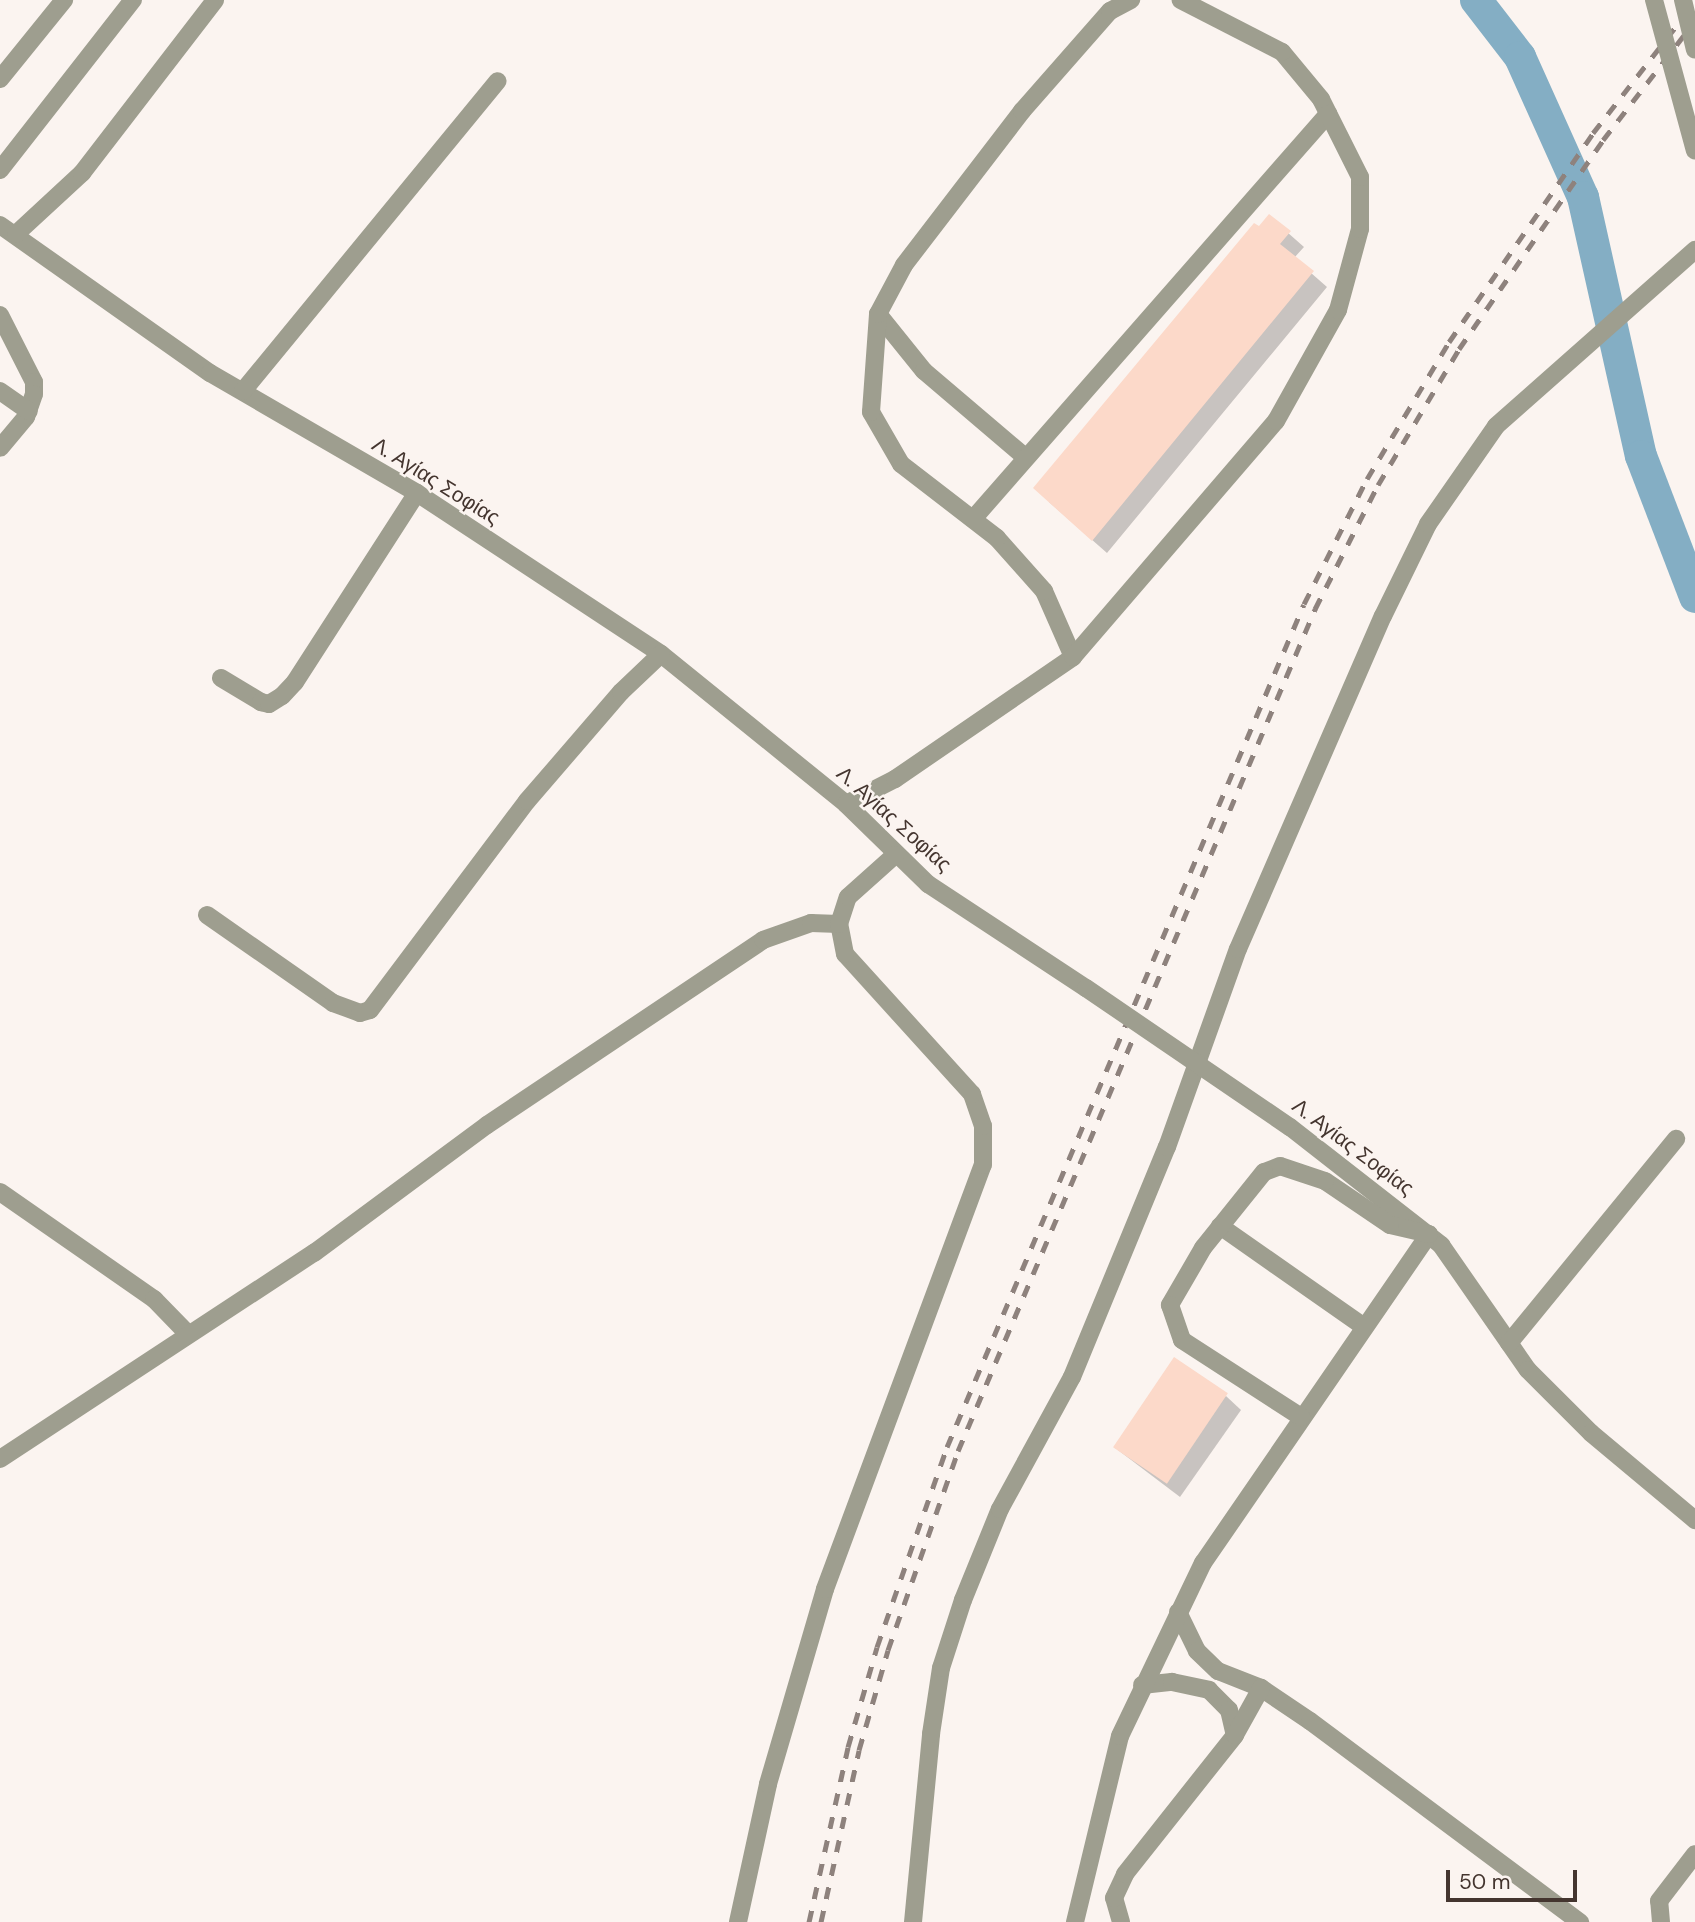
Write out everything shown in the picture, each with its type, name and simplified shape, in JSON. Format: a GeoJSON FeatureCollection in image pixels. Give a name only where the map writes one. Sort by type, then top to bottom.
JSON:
{"type":"FeatureCollection","features":[{"type":"Feature","properties":{"kind":"street"},"geometry":{"type":"LineString","coordinates":[[0,79],[64,0]]}},
{"type":"Feature","properties":{"kind":"street"},"geometry":{"type":"LineString","coordinates":[[0,170],[134,0]]}},
{"type":"Feature","properties":{"kind":"street"},"geometry":{"type":"LineString","coordinates":[[4,228],[82,173],[215,0]]}},
{"type":"Feature","properties":{"kind":"street"},"geometry":{"type":"LineString","coordinates":[[1073,657],[1044,591],[996,538],[901,464],[871,412],[878,314],[904,265],[1022,111],[1110,11],[1131,0]]}},
{"type":"Feature","properties":{"kind":"street"},"geometry":{"type":"LineString","coordinates":[[846,804],[895,779],[1073,657],[1158,563],[1276,421],[1338,310],[1360,229],[1360,177],[1328,114],[1282,52],[1181,0]]}},
{"type":"Feature","properties":{"kind":"street"},"geometry":{"type":"LineString","coordinates":[[1654,0],[1695,152]]}},
{"type":"Feature","properties":{"kind":"street"},"geometry":{"type":"LineString","coordinates":[[1683,0],[1695,50]]}},
{"type":"Feature","properties":{"kind":"street"},"geometry":{"type":"LineString","coordinates":[[243,391],[498,81]]}},
{"type":"Feature","properties":{"kind":"street"},"geometry":{"type":"LineString","coordinates":[[973,519],[1024,456],[1328,114]]}},
{"type":"Feature","properties":{"kind":"street","name":"Λ. Αγίας Σοφίας"},"geometry":{"type":"LineString","coordinates":[[4,228],[211,373],[417,493],[661,654],[846,804],[895,855],[928,884],[1290,1127],[1429,1234],[1528,1370],[1591,1433],[1695,1520]]}},
{"type":"Feature","properties":{"kind":"street"},"geometry":{"type":"LineString","coordinates":[[913,1922],[941,1668],[962,1600],[1000,1509],[1072,1377],[1167,1147],[1238,949],[1427,524],[1496,426],[1695,250]]}},
{"type":"Feature","properties":{"kind":"street"},"geometry":{"type":"LineString","coordinates":[[878,314],[924,371],[1024,456]]}},
{"type":"Feature","properties":{"kind":"street"},"geometry":{"type":"LineString","coordinates":[[0,315],[34,382],[29,411],[0,448]]}},
{"type":"Feature","properties":{"kind":"street"},"geometry":{"type":"LineString","coordinates":[[0,391],[29,411]]}},
{"type":"Feature","properties":{"kind":"street"},"geometry":{"type":"LineString","coordinates":[[221,678],[261,702],[269,704],[282,696],[295,682],[417,493]]}},
{"type":"Feature","properties":{"kind":"street"},"geometry":{"type":"LineString","coordinates":[[207,915],[332,1003],[360,1013],[370,1010],[527,801],[621,692],[661,654]]}},
{"type":"Feature","properties":{"kind":"street"},"geometry":{"type":"LineString","coordinates":[[738,1922],[768,1784],[825,1589],[983,1165],[984,1126],[972,1094],[845,954],[839,924],[848,897],[895,855]]}},
{"type":"Feature","properties":{"kind":"street"},"geometry":{"type":"LineString","coordinates":[[0,1459],[314,1253],[487,1125],[763,940],[811,923],[839,924]]}},
{"type":"Feature","properties":{"kind":"street"},"geometry":{"type":"LineString","coordinates":[[1509,1343],[1676,1139]]}},
{"type":"Feature","properties":{"kind":"street"},"geometry":{"type":"LineString","coordinates":[[1075,1922],[1102,1796],[1142,1685],[1178,1612],[1234,1511],[1301,1417],[1429,1234],[1390,1225],[1325,1181],[1280,1166],[1264,1172],[1220,1226],[1170,1306],[1172,1320],[1182,1340],[1301,1417]]}},
{"type":"Feature","properties":{"kind":"street"},"geometry":{"type":"LineString","coordinates":[[0,1192],[153,1299],[188,1334]]}},
{"type":"Feature","properties":{"kind":"street"},"geometry":{"type":"LineString","coordinates":[[1220,1226],[1364,1327]]}},
{"type":"Feature","properties":{"kind":"street"},"geometry":{"type":"LineString","coordinates":[[1178,1612],[1197,1651],[1219,1671],[1261,1688],[1580,1922]]}},
{"type":"Feature","properties":{"kind":"street"},"geometry":{"type":"LineString","coordinates":[[1142,1685],[1172,1682],[1209,1690],[1228,1710],[1236,1735]]}},
{"type":"Feature","properties":{"kind":"street"},"geometry":{"type":"LineString","coordinates":[[1121,1922],[1114,1898],[1125,1874],[1236,1735],[1261,1688]]}},
{"type":"Feature","properties":{"kind":"street"},"geometry":{"type":"LineString","coordinates":[[1661,1922],[1659,1901],[1695,1854]]}},
{"type":"Feature","properties":{"kind":"building"},"geometry":{"type":"Polygon","coordinates":[[[1269,214],[1291,231],[1280,244],[1314,271],[1092,541],[1033,488],[1254,223],[1259,226],[1269,214]]]}},
{"type":"Feature","properties":{"kind":"building"},"geometry":{"type":"Polygon","coordinates":[[[1174,1357],[1228,1393],[1167,1484],[1113,1447],[1174,1357]]]}},
{"type":"Feature","properties":{"kind":"waterway"},"geometry":{"type":"LineString","coordinates":[[1476,0],[1520,57],[1583,197],[1641,456],[1695,597]]}},
{"type":"Feature","properties":{"kind":"railway"},"geometry":{"type":"LineString","coordinates":[[809,1922],[848,1747],[877,1647],[947,1447],[1304,604],[1367,479],[1449,342],[1593,133],[1695,2]]}},
{"type":"Feature","properties":{"kind":"railway"},"geometry":{"type":"LineString","coordinates":[[821,1922],[859,1750],[888,1650],[958,1451],[1315,609],[1378,485],[1459,349],[1603,140],[1695,21]]}}]}
